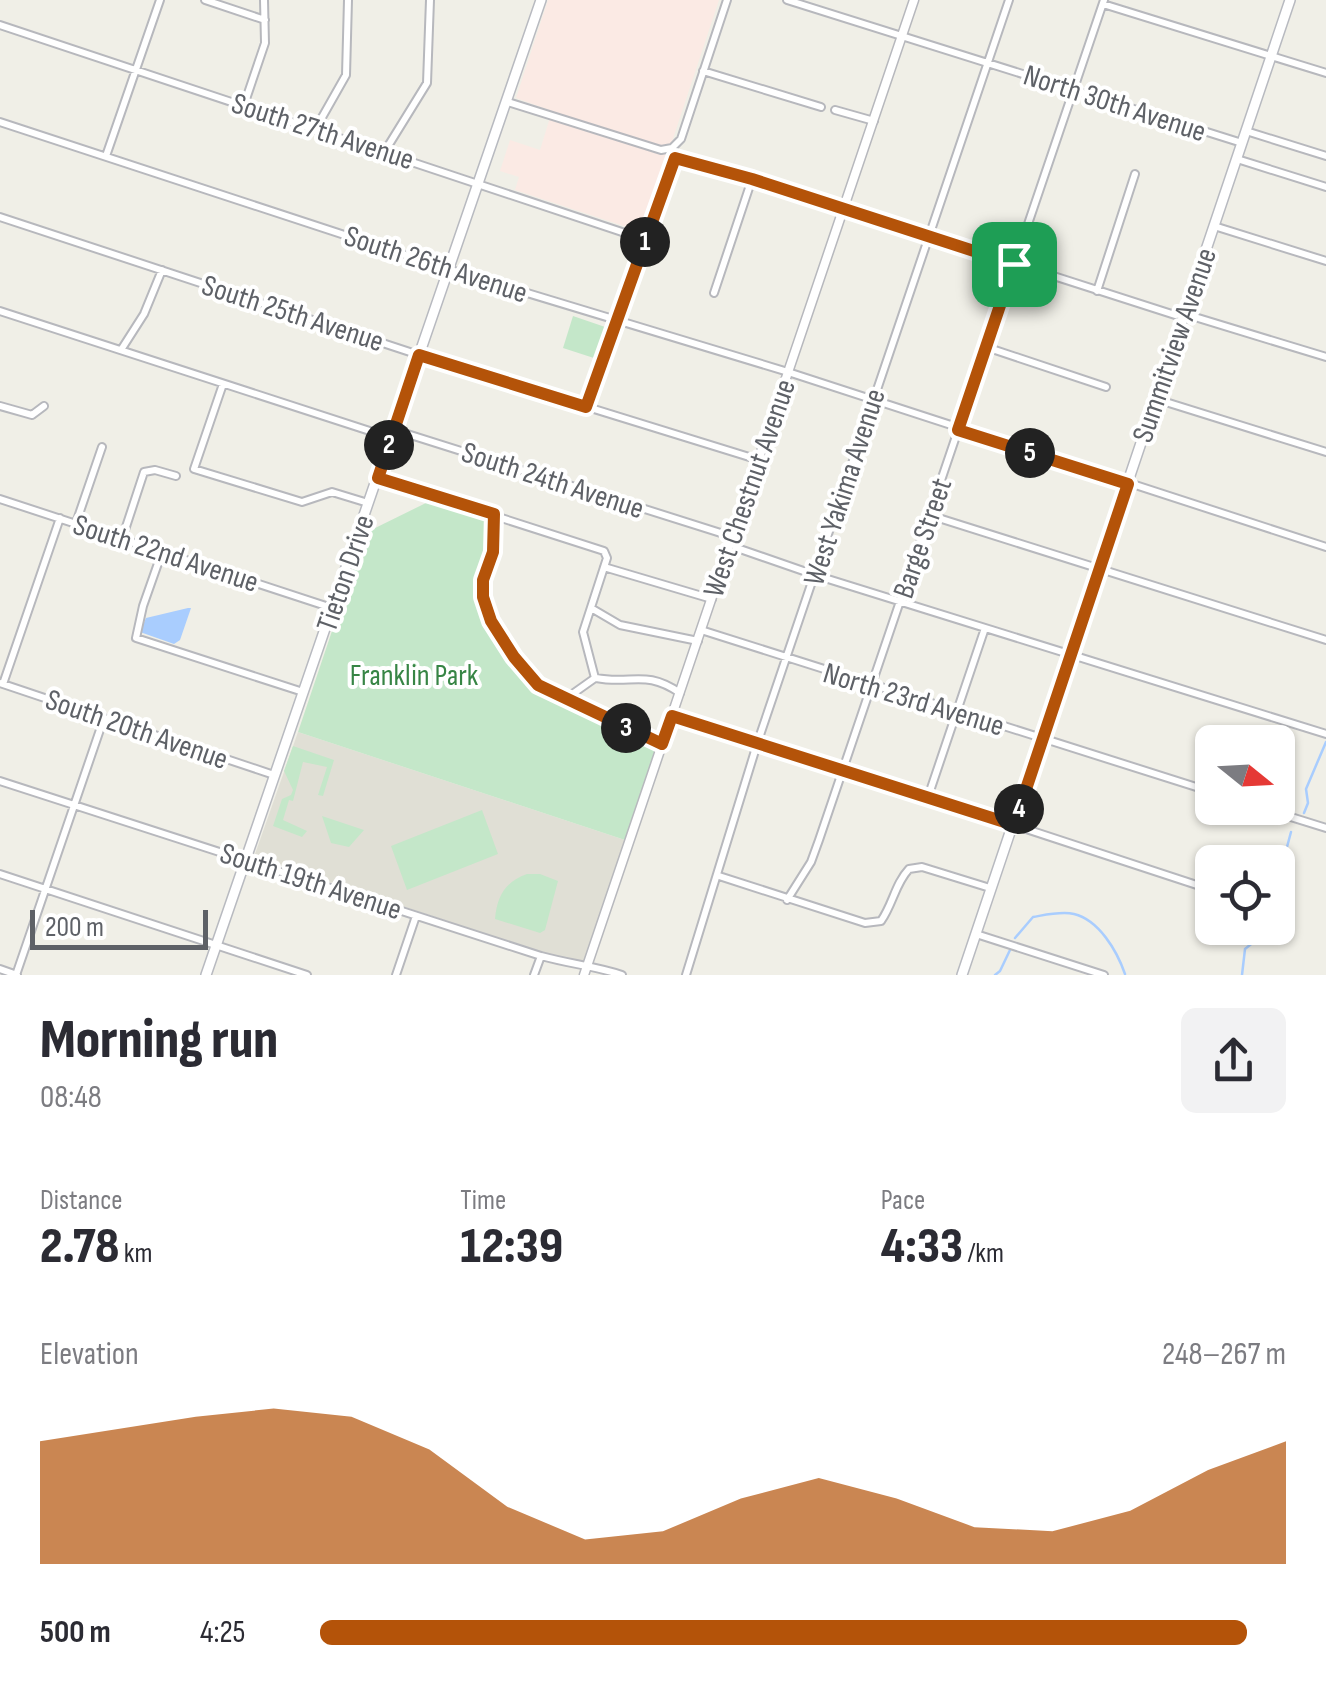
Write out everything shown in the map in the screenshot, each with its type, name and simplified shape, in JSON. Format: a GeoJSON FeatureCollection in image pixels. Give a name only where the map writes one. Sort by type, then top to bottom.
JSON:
{"type":"FeatureCollection","features":[{"type":"Feature","properties":{"kind":"main road","name":"Tieton Drive"},"geometry":{"type":"LineString","coordinates":[[206,975],[542,0]]}},
{"type":"Feature","properties":{"kind":"main road","name":"Summitview Avenue"},"geometry":{"type":"LineString","coordinates":[[962,975],[1290,0]]}},
{"type":"Feature","properties":{"kind":"street"},"geometry":{"type":"LineString","coordinates":[[106,156],[160,0]]}},
{"type":"Feature","properties":{"kind":"street"},"geometry":{"type":"LineString","coordinates":[[205,0],[265,20]]}},
{"type":"Feature","properties":{"kind":"street"},"geometry":{"type":"LineString","coordinates":[[244,104],[263,50],[264,0]]}},
{"type":"Feature","properties":{"kind":"street"},"geometry":{"type":"LineString","coordinates":[[316,128],[346,75],[348,0]]}},
{"type":"Feature","properties":{"kind":"street"},"geometry":{"type":"LineString","coordinates":[[384,151],[428,83],[430,0]]}},
{"type":"Feature","properties":{"kind":"street"},"geometry":{"type":"LineString","coordinates":[[508,102],[661,150],[672,148],[681,139],[727,0]]}},
{"type":"Feature","properties":{"kind":"street","name":"North 30th Avenue"},"geometry":{"type":"LineString","coordinates":[[787,0],[1242,143]]}},
{"type":"Feature","properties":{"kind":"street","name":"West Chestnut Avenue"},"geometry":{"type":"LineString","coordinates":[[585,972],[914,0]]}},
{"type":"Feature","properties":{"kind":"street","name":"West Yakima Avenue"},"geometry":{"type":"LineString","coordinates":[[686,975],[758,741],[1009,0]]}},
{"type":"Feature","properties":{"kind":"street"},"geometry":{"type":"LineString","coordinates":[[1103,2],[1326,74]]}},
{"type":"Feature","properties":{"kind":"street","name":"Barge Street"},"geometry":{"type":"LineString","coordinates":[[787,900],[810,862],[844,769],[1103,2]]}},
{"type":"Feature","properties":{"kind":"street","name":"South 27th Avenue"},"geometry":{"type":"LineString","coordinates":[[0,25],[646,240]]}},
{"type":"Feature","properties":{"kind":"street"},"geometry":{"type":"LineString","coordinates":[[704,71],[820,107]]}},
{"type":"Feature","properties":{"kind":"street"},"geometry":{"type":"LineString","coordinates":[[835,110],[874,121]]}},
{"type":"Feature","properties":{"kind":"street","name":"South 26th Avenue"},"geometry":{"type":"LineString","coordinates":[[0,122],[448,269],[788,372],[1326,547]]}},
{"type":"Feature","properties":{"kind":"street","name":"North 30th Avenue"},"geometry":{"type":"LineString","coordinates":[[1246,131],[1326,156]]}},
{"type":"Feature","properties":{"kind":"street"},"geometry":{"type":"LineString","coordinates":[[586,407],[675,158],[846,208],[1175,315],[1185,314],[1326,357]]}},
{"type":"Feature","properties":{"kind":"street"},"geometry":{"type":"LineString","coordinates":[[1237,159],[1326,187]]}},
{"type":"Feature","properties":{"kind":"street"},"geometry":{"type":"LineString","coordinates":[[1098,291],[1135,174]]}},
{"type":"Feature","properties":{"kind":"street"},"geometry":{"type":"LineString","coordinates":[[714,292],[752,179]]}},
{"type":"Feature","properties":{"kind":"street","name":"South 25th Avenue"},"geometry":{"type":"LineString","coordinates":[[0,216],[419,355],[758,460]]}},
{"type":"Feature","properties":{"kind":"street"},"geometry":{"type":"LineString","coordinates":[[1214,226],[1326,262]]}},
{"type":"Feature","properties":{"kind":"street"},"geometry":{"type":"LineString","coordinates":[[121,350],[144,314],[162,270]]}},
{"type":"Feature","properties":{"kind":"street","name":"South 24th Avenue"},"geometry":{"type":"LineString","coordinates":[[0,311],[392,437],[402,432],[727,534],[732,543],[815,575],[1326,734]]}},
{"type":"Feature","properties":{"kind":"street"},"geometry":{"type":"LineString","coordinates":[[986,347],[1106,386]]}},
{"type":"Feature","properties":{"kind":"street"},"geometry":{"type":"LineString","coordinates":[[222,384],[194,469],[302,502],[332,492],[369,503]]}},
{"type":"Feature","properties":{"kind":"street"},"geometry":{"type":"LineString","coordinates":[[1156,399],[1326,452]]}},
{"type":"Feature","properties":{"kind":"street"},"geometry":{"type":"LineString","coordinates":[[0,406],[32,414],[44,406]]}},
{"type":"Feature","properties":{"kind":"street"},"geometry":{"type":"LineString","coordinates":[[76,524],[102,447]]}},
{"type":"Feature","properties":{"kind":"street"},"geometry":{"type":"LineString","coordinates":[[122,540],[144,472],[155,470],[176,476]]}},
{"type":"Feature","properties":{"kind":"street"},"geometry":{"type":"LineString","coordinates":[[378,478],[606,554],[583,632],[596,678]]}},
{"type":"Feature","properties":{"kind":"street","name":"South 22nd Avenue"},"geometry":{"type":"LineString","coordinates":[[0,499],[332,608]]}},
{"type":"Feature","properties":{"kind":"street"},"geometry":{"type":"LineString","coordinates":[[494,514],[493,552],[483,580],[483,597],[491,621],[514,657],[538,685],[662,744]]}},
{"type":"Feature","properties":{"kind":"street"},"geometry":{"type":"LineString","coordinates":[[929,515],[1326,640]]}},
{"type":"Feature","properties":{"kind":"street"},"geometry":{"type":"LineString","coordinates":[[2,683],[60,518]]}},
{"type":"Feature","properties":{"kind":"street"},"geometry":{"type":"LineString","coordinates":[[162,552],[142,606],[136,638],[303,692]]}},
{"type":"Feature","properties":{"kind":"street"},"geometry":{"type":"LineString","coordinates":[[604,567],[712,600]]}},
{"type":"Feature","properties":{"kind":"street"},"geometry":{"type":"LineString","coordinates":[[591,608],[620,624],[698,641]]}},
{"type":"Feature","properties":{"kind":"street"},"geometry":{"type":"LineString","coordinates":[[928,797],[985,628]]}},
{"type":"Feature","properties":{"kind":"street","name":"North 23rd Avenue"},"geometry":{"type":"LineString","coordinates":[[702,630],[1195,787]]}},
{"type":"Feature","properties":{"kind":"street"},"geometry":{"type":"LineString","coordinates":[[564,700],[596,678],[652,678],[680,692]]}},
{"type":"Feature","properties":{"kind":"street","name":"South 20th Avenue"},"geometry":{"type":"LineString","coordinates":[[2,683],[274,774]]}},
{"type":"Feature","properties":{"kind":"street"},"geometry":{"type":"LineString","coordinates":[[672,716],[1195,884]]}},
{"type":"Feature","properties":{"kind":"street"},"geometry":{"type":"LineString","coordinates":[[0,969],[17,975],[104,718]]}},
{"type":"Feature","properties":{"kind":"street","name":"South 19th Avenue"},"geometry":{"type":"LineString","coordinates":[[0,781],[585,972],[595,966],[622,975]]}},
{"type":"Feature","properties":{"kind":"street"},"geometry":{"type":"LineString","coordinates":[[1295,818],[1326,828]]}},
{"type":"Feature","properties":{"kind":"street"},"geometry":{"type":"LineString","coordinates":[[718,876],[865,923],[881,921],[899,880],[909,869],[922,867],[990,888]]}},
{"type":"Feature","properties":{"kind":"street"},"geometry":{"type":"LineString","coordinates":[[0,874],[307,975]]}},
{"type":"Feature","properties":{"kind":"street"},"geometry":{"type":"LineString","coordinates":[[396,975],[416,916]]}},
{"type":"Feature","properties":{"kind":"street"},"geometry":{"type":"LineString","coordinates":[[976,934],[1104,975]]}},
{"type":"Feature","properties":{"kind":"street"},"geometry":{"type":"LineString","coordinates":[[534,975],[542,956]]}},
{"type":"Feature","properties":{"kind":"street"},"geometry":{"type":"LineString","coordinates":[[1063,975],[1067,964]]}},
{"type":"Feature","properties":{"kind":"shaded area"},"geometry":{"type":"Polygon","coordinates":[[[548,0],[719,0],[642,232],[515,190],[519,177],[500,171],[510,140],[540,150],[552,111],[516,98],[548,0]]]}},
{"type":"Feature","properties":{"kind":"shaded area"},"geometry":{"type":"Polygon","coordinates":[[[298,732],[625,840],[583,966],[254,857],[298,732]]]}},
{"type":"Feature","properties":{"kind":"green space"},"geometry":{"type":"Polygon","coordinates":[[[573,316],[611,329],[600,360],[563,348],[573,316]]]}},
{"type":"Feature","properties":{"kind":"green space","name":"Franklin Park"},"geometry":{"type":"Polygon","coordinates":[[[430,501],[478,515],[489,523],[491,547],[480,584],[481,599],[486,619],[528,680],[546,694],[657,746],[625,840],[298,732],[365,533],[430,501]]]}},
{"type":"Feature","properties":{"kind":"green space"},"geometry":{"type":"Polygon","coordinates":[[[293,746],[334,760],[323,796],[318,795],[327,767],[303,762],[293,801],[289,800],[283,820],[307,831],[302,837],[273,826],[282,799],[293,790],[284,771],[293,746]]]}},
{"type":"Feature","properties":{"kind":"green space"},"geometry":{"type":"Polygon","coordinates":[[[482,810],[498,854],[407,890],[391,846],[482,810]]]}},
{"type":"Feature","properties":{"kind":"green space"},"geometry":{"type":"Polygon","coordinates":[[[322,816],[364,830],[349,847],[331,843],[322,816]]]}},
{"type":"Feature","properties":{"kind":"green space"},"geometry":{"type":"Polygon","coordinates":[[[527,874],[558,881],[545,930],[540,933],[495,919],[504,891],[527,874]]]}},
{"type":"Feature","properties":{"kind":"water"},"geometry":{"type":"Polygon","coordinates":[[[191,608],[180,640],[174,644],[140,632],[146,618],[191,608]]]}},
{"type":"Feature","properties":{"kind":"waterway"},"geometry":{"type":"LineString","coordinates":[[1304,813],[1308,803],[1306,789],[1326,742]]}},
{"type":"Feature","properties":{"kind":"waterway"},"geometry":{"type":"LineString","coordinates":[[1288,845],[1291,832]]}},
{"type":"Feature","properties":{"kind":"waterway"},"geometry":{"type":"LineString","coordinates":[[1015,938],[1033,917],[1074,914],[1106,938],[1125,974]]}},
{"type":"Feature","properties":{"kind":"waterway"},"geometry":{"type":"LineString","coordinates":[[1242,975],[1245,949],[1250,945]]}},
{"type":"Feature","properties":{"kind":"waterway"},"geometry":{"type":"LineString","coordinates":[[995,975],[1010,950]]}},
{"type":"Feature","properties":{"kind":"route"},"geometry":{"type":"LineString","coordinates":[[675,158],[1014,264],[958,430],[1128,484],[1014,825],[672,716],[662,744],[564,700],[538,685],[491,621],[483,597],[483,580],[493,552],[494,514],[378,478],[419,355],[586,407],[675,158]]}}]}
